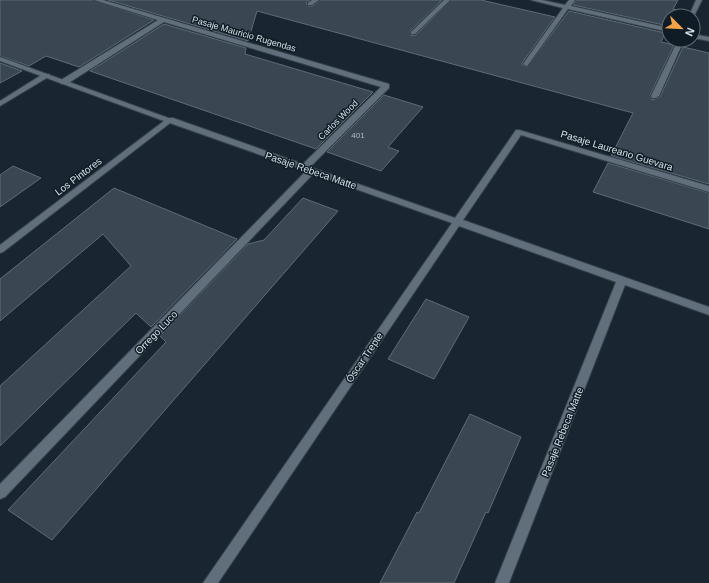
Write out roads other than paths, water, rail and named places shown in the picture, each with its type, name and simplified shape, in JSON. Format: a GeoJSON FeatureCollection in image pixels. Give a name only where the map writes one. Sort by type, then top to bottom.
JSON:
{"type":"FeatureCollection","features":[{"type":"Feature","properties":{"kind":"street","name":"Pasaje Mauricio Rugendas"},"geometry":{"type":"LineString","coordinates":[[97,0],[386,86]]}},
{"type":"Feature","properties":{"kind":"street"},"geometry":{"type":"LineString","coordinates":[[310,4],[316,0]]}},
{"type":"Feature","properties":{"kind":"street"},"geometry":{"type":"LineString","coordinates":[[412,33],[447,0]]}},
{"type":"Feature","properties":{"kind":"street"},"geometry":{"type":"LineString","coordinates":[[534,0],[661,28]]}},
{"type":"Feature","properties":{"kind":"street"},"geometry":{"type":"LineString","coordinates":[[526,64],[572,0]]}},
{"type":"Feature","properties":{"kind":"street"},"geometry":{"type":"LineString","coordinates":[[64,82],[163,20]]}},
{"type":"Feature","properties":{"kind":"street"},"geometry":{"type":"LineString","coordinates":[[655,96],[676,48]]}},
{"type":"Feature","properties":{"kind":"street","name":"Pasaje Rebeca Matte"},"geometry":{"type":"LineString","coordinates":[[0,59],[709,311]]}},
{"type":"Feature","properties":{"kind":"street"},"geometry":{"type":"LineString","coordinates":[[0,104],[46,76]]}},
{"type":"Feature","properties":{"kind":"street","name":"Carlos Wood"},"geometry":{"type":"LineString","coordinates":[[308,169],[386,86]]}},
{"type":"Feature","properties":{"kind":"street","name":"Los Pintores"},"geometry":{"type":"LineString","coordinates":[[0,250],[170,120]]}},
{"type":"Feature","properties":{"kind":"street","name":"Pasaje Laureano Guevara"},"geometry":{"type":"LineString","coordinates":[[519,132],[709,189]]}},
{"type":"Feature","properties":{"kind":"street","name":"Óscar Trepte"},"geometry":{"type":"LineString","coordinates":[[210,583],[519,132]]}},
{"type":"Feature","properties":{"kind":"street","name":"Orrego Luco"},"geometry":{"type":"LineString","coordinates":[[0,493],[308,169]]}},
{"type":"Feature","properties":{"kind":"street","name":"Pasaje Rebeca Matte"},"geometry":{"type":"LineString","coordinates":[[502,583],[622,280]]}}]}
